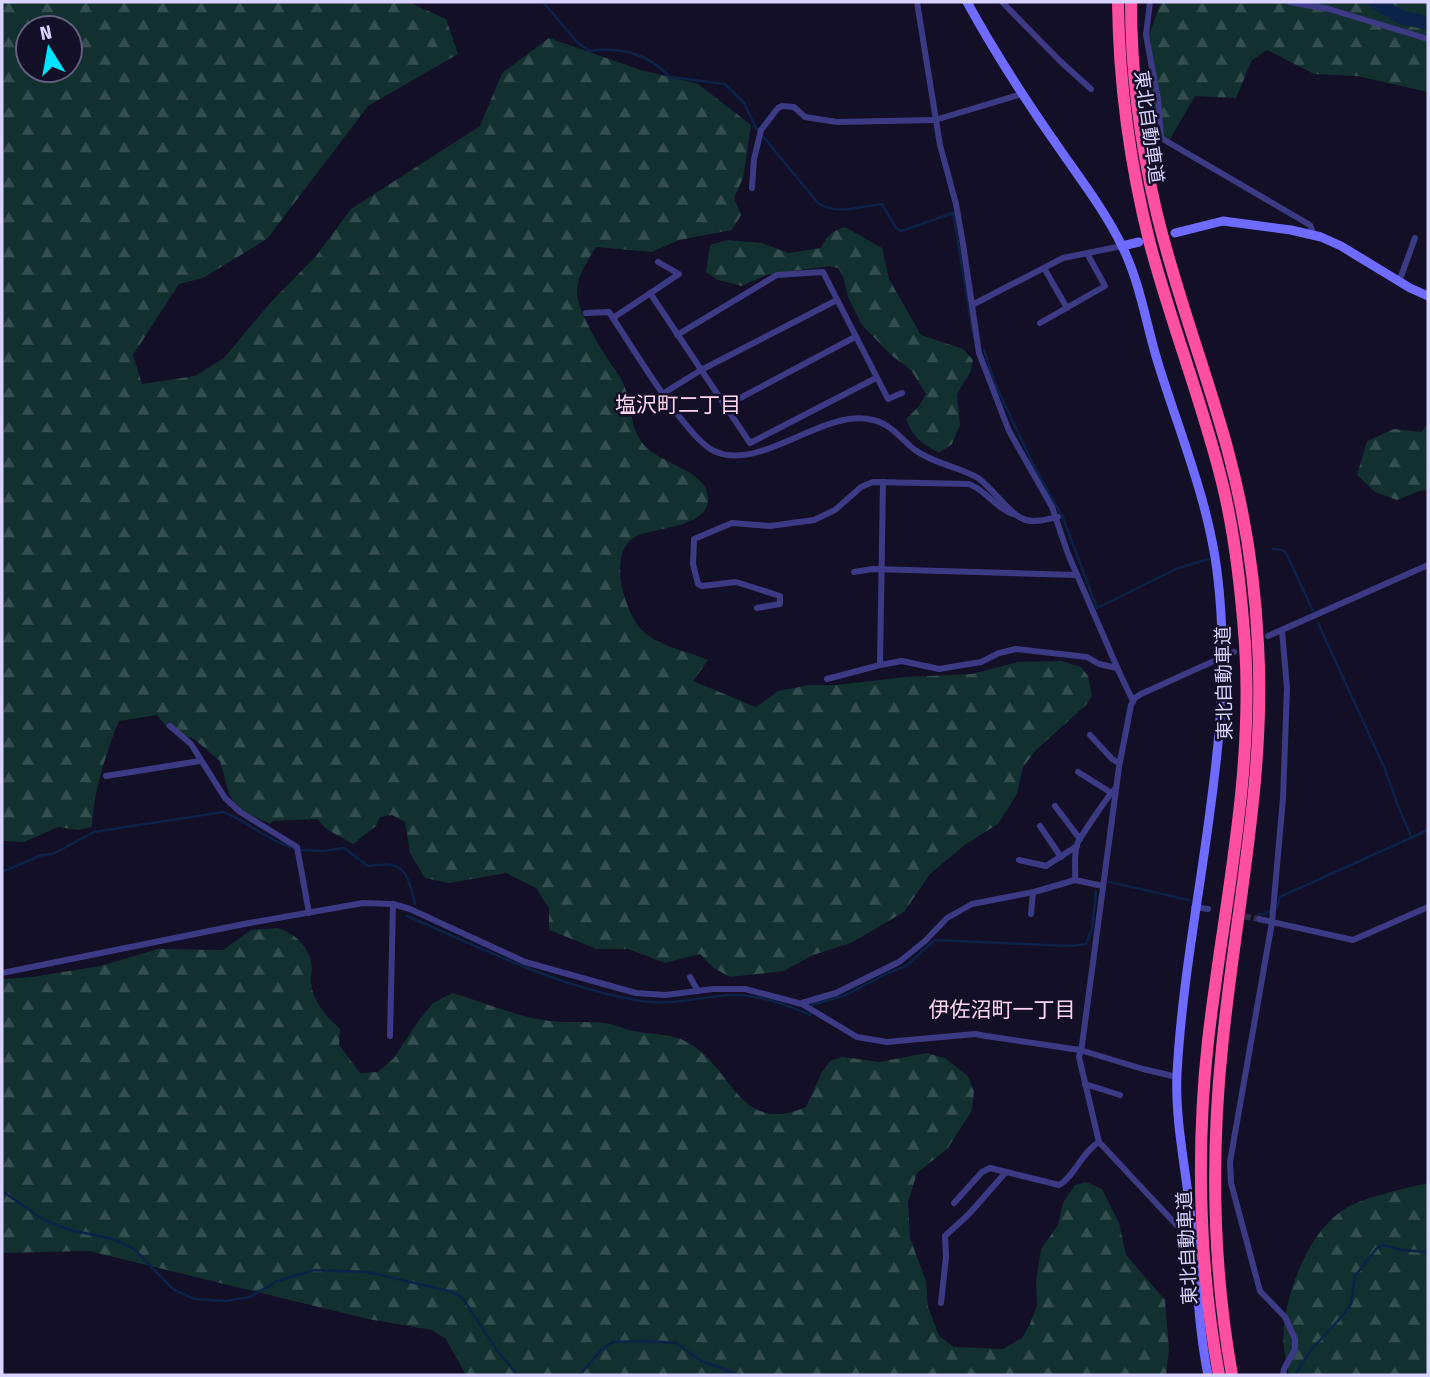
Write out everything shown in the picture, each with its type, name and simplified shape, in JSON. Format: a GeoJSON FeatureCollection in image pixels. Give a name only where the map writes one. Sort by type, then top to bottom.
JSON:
{"type":"FeatureCollection","features":[{"type":"Feature","properties":{"kind":"highway","name":"東北自動車道"},"geometry":{"type":"LineString","coordinates":[[1118,2],[1123,94],[1133,168],[1151,245],[1222,482],[1238,569],[1245,648],[1246,729],[1242,787],[1208,1045],[1203,1127],[1206,1266],[1219,1375]]}},
{"type":"Feature","properties":{"kind":"highway","name":"東北自動車道"},"geometry":{"type":"LineString","coordinates":[[1131,2],[1136,92],[1149,176],[1171,267],[1228,449],[1245,527],[1255,602],[1259,730],[1251,820],[1222,1045],[1217,1113],[1216,1203],[1219,1266],[1232,1375]]}},
{"type":"Feature","properties":{"kind":"street"},"geometry":{"type":"LineString","coordinates":[[917,2],[935,120],[956,204],[979,353],[1009,431],[1057,517],[1077,575],[1133,701]]}},
{"type":"Feature","properties":{"kind":"street"},"geometry":{"type":"LineString","coordinates":[[967,2],[993,50],[1099,206],[1122,246],[1199,490],[1217,568],[1222,657],[1217,761],[1207,838],[1194,907],[1177,1077],[1202,1343],[1208,1375]]}},
{"type":"Feature","properties":{"kind":"street"},"geometry":{"type":"LineString","coordinates":[[1002,2],[1060,62],[1091,89]]}},
{"type":"Feature","properties":{"kind":"street"},"geometry":{"type":"LineString","coordinates":[[1150,2],[1146,35],[1158,99],[1161,138],[1310,225],[1314,235]]}},
{"type":"Feature","properties":{"kind":"street"},"geometry":{"type":"LineString","coordinates":[[1289,2],[1309,3],[1428,39]]}},
{"type":"Feature","properties":{"kind":"street"},"geometry":{"type":"LineString","coordinates":[[752,188],[754,159],[761,130],[782,106],[794,107],[805,117],[837,122],[935,120],[1022,94]]}},
{"type":"Feature","properties":{"kind":"street"},"geometry":{"type":"LineString","coordinates":[[1175,233],[1223,220],[1314,235],[1341,246],[1399,282],[1428,296]]}},
{"type":"Feature","properties":{"kind":"street"},"geometry":{"type":"LineString","coordinates":[[1399,282],[1415,237]]}},
{"type":"Feature","properties":{"kind":"street"},"geometry":{"type":"LineString","coordinates":[[972,305],[1063,258],[1139,242]]}},
{"type":"Feature","properties":{"kind":"street"},"geometry":{"type":"LineString","coordinates":[[1040,323],[1105,286],[1088,254]]}},
{"type":"Feature","properties":{"kind":"street"},"geometry":{"type":"LineString","coordinates":[[613,318],[679,274],[658,262]]}},
{"type":"Feature","properties":{"kind":"street"},"geometry":{"type":"LineString","coordinates":[[1044,268],[1067,308]]}},
{"type":"Feature","properties":{"kind":"street"},"geometry":{"type":"LineString","coordinates":[[677,335],[777,275],[823,272],[888,399],[902,393]]}},
{"type":"Feature","properties":{"kind":"street"},"geometry":{"type":"LineString","coordinates":[[650,293],[750,443],[876,378]]}},
{"type":"Feature","properties":{"kind":"street"},"geometry":{"type":"LineString","coordinates":[[664,393],[701,370],[837,300]]}},
{"type":"Feature","properties":{"kind":"street"},"geometry":{"type":"LineString","coordinates":[[586,313],[609,312],[691,432],[713,451],[754,453],[847,418],[858,417],[889,426],[928,459],[979,479],[1024,520],[1057,517]]}},
{"type":"Feature","properties":{"kind":"street"},"geometry":{"type":"LineString","coordinates":[[725,407],[855,337]]}},
{"type":"Feature","properties":{"kind":"street"},"geometry":{"type":"LineString","coordinates":[[757,608],[780,604],[780,596],[736,582],[702,586],[698,584],[693,564],[694,539],[732,523],[770,526],[814,520],[835,510],[861,487],[869,483],[883,482],[969,484],[1006,511],[1018,516]]}},
{"type":"Feature","properties":{"kind":"street"},"geometry":{"type":"LineString","coordinates":[[880,665],[883,482]]}},
{"type":"Feature","properties":{"kind":"street"},"geometry":{"type":"LineString","coordinates":[[1268,636],[1428,565]]}},
{"type":"Feature","properties":{"kind":"street"},"geometry":{"type":"LineString","coordinates":[[854,572],[881,570],[1077,575]]}},
{"type":"Feature","properties":{"kind":"street"},"geometry":{"type":"LineString","coordinates":[[1282,631],[1286,700],[1283,797],[1274,908],[1230,1161],[1231,1183],[1260,1291],[1286,1317],[1295,1339],[1295,1349],[1283,1375]]}},
{"type":"Feature","properties":{"kind":"street"},"geometry":{"type":"LineString","coordinates":[[827,679],[902,661],[939,669],[981,662],[999,653],[1016,649],[1087,657],[1099,664],[1117,668]]}},
{"type":"Feature","properties":{"kind":"street"},"geometry":{"type":"LineString","coordinates":[[1193,1236],[1184,1233],[1099,1142],[1079,1056],[1103,886],[1113,790],[1127,717],[1133,701],[1141,694],[1234,652]]}},
{"type":"Feature","properties":{"kind":"street"},"geometry":{"type":"LineString","coordinates":[[170,726],[191,744],[225,798],[240,812],[297,847],[309,913]]}},
{"type":"Feature","properties":{"kind":"street"},"geometry":{"type":"LineString","coordinates":[[1090,735],[1119,763]]}},
{"type":"Feature","properties":{"kind":"street"},"geometry":{"type":"LineString","coordinates":[[106,776],[201,761]]}},
{"type":"Feature","properties":{"kind":"street"},"geometry":{"type":"LineString","coordinates":[[1078,772],[1113,790]]}},
{"type":"Feature","properties":{"kind":"street"},"geometry":{"type":"LineString","coordinates":[[1019,860],[1046,866],[1061,857],[1079,843],[1113,790]]}},
{"type":"Feature","properties":{"kind":"street"},"geometry":{"type":"LineString","coordinates":[[1055,806],[1079,843],[1075,880]]}},
{"type":"Feature","properties":{"kind":"street"},"geometry":{"type":"LineString","coordinates":[[1040,826],[1061,857]]}},
{"type":"Feature","properties":{"kind":"street"},"geometry":{"type":"LineString","coordinates":[[802,1003],[836,993],[899,962],[947,918],[972,904],[1075,880],[1103,886]]}},
{"type":"Feature","properties":{"kind":"street"},"geometry":{"type":"LineString","coordinates":[[1031,914],[1032,892]]}},
{"type":"Feature","properties":{"kind":"street"},"geometry":{"type":"LineString","coordinates":[[2,973],[363,903],[393,904],[410,909],[525,962],[647,995],[745,989],[802,1003],[844,1030],[867,1039],[908,1041],[975,1034],[1080,1050],[1177,1077]]}},
{"type":"Feature","properties":{"kind":"street"},"geometry":{"type":"LineString","coordinates":[[390,1036],[393,904]]}},
{"type":"Feature","properties":{"kind":"street"},"geometry":{"type":"LineString","coordinates":[[1194,907],[1208,909]]}},
{"type":"Feature","properties":{"kind":"street"},"geometry":{"type":"LineString","coordinates":[[1259,919],[1353,940],[1428,907]]}},
{"type":"Feature","properties":{"kind":"street"},"geometry":{"type":"LineString","coordinates":[[690,977],[698,991]]}},
{"type":"Feature","properties":{"kind":"street"},"geometry":{"type":"LineString","coordinates":[[1086,1084],[1120,1096]]}},
{"type":"Feature","properties":{"kind":"street"},"geometry":{"type":"LineString","coordinates":[[954,1203],[982,1172],[990,1168],[1059,1185],[1066,1181],[1088,1148],[1099,1142]]}},
{"type":"Feature","properties":{"kind":"street"},"geometry":{"type":"LineString","coordinates":[[941,1303],[946,1257],[945,1236],[1006,1172]]}},
{"type":"Feature","properties":{"kind":"street"},"geometry":{"type":"LineString","coordinates":[[964,1192],[978,1204]]}},
{"type":"Feature","properties":{"kind":"green space"},"geometry":{"type":"Polygon","coordinates":[[[7,2],[408,2],[446,19],[458,54],[368,106],[267,239],[203,278],[179,284],[133,355],[142,384],[195,376],[224,358],[271,302],[316,256],[351,209],[480,126],[502,73],[549,38],[641,70],[698,84],[751,125],[743,178],[734,198],[741,215],[732,230],[679,240],[652,252],[596,247],[581,273],[577,290],[588,325],[624,385],[637,435],[648,449],[699,479],[708,497],[707,507],[691,521],[635,537],[626,545],[620,570],[625,599],[637,624],[658,641],[708,660],[693,681],[756,707],[778,691],[810,685],[972,674],[1018,662],[1061,661],[1081,667],[1088,676],[1092,696],[1086,705],[1037,749],[1023,767],[1017,794],[998,824],[966,844],[930,874],[904,912],[851,943],[813,955],[784,971],[730,977],[714,968],[700,954],[665,963],[628,949],[597,949],[549,930],[549,908],[536,888],[506,873],[450,883],[425,878],[410,853],[405,822],[392,815],[380,817],[376,826],[353,844],[328,830],[317,819],[273,821],[270,824],[238,809],[229,794],[220,761],[194,739],[169,730],[157,715],[119,721],[101,773],[92,827],[78,830],[58,827],[24,842],[2,841],[2,3],[7,2]]]}},
{"type":"Feature","properties":{"kind":"green space"},"geometry":{"type":"Polygon","coordinates":[[[1163,2],[1428,2],[1428,92],[1357,76],[1314,74],[1267,50],[1252,60],[1236,98],[1195,96],[1169,141],[1155,129],[1146,43],[1163,2]]]}},
{"type":"Feature","properties":{"kind":"green space"},"geometry":{"type":"Polygon","coordinates":[[[845,227],[882,248],[889,279],[921,335],[963,349],[973,360],[970,373],[957,394],[960,425],[952,444],[939,453],[919,439],[906,419],[926,394],[911,370],[891,355],[862,325],[838,268],[829,266],[766,275],[742,286],[718,280],[706,272],[710,245],[727,240],[762,243],[788,253],[821,248],[830,234],[845,227]]]}},
{"type":"Feature","properties":{"kind":"green space"},"geometry":{"type":"Polygon","coordinates":[[[1428,424],[1428,490],[1397,500],[1375,492],[1357,475],[1367,441],[1394,429],[1421,432],[1428,424]]]}},
{"type":"Feature","properties":{"kind":"green space"},"geometry":{"type":"Polygon","coordinates":[[[277,928],[290,933],[305,947],[311,960],[311,981],[315,997],[340,1029],[339,1045],[360,1073],[378,1072],[394,1058],[433,1003],[452,993],[538,1019],[604,1023],[681,1039],[703,1053],[739,1095],[751,1106],[765,1113],[783,1114],[806,1107],[822,1072],[830,1061],[842,1057],[880,1062],[926,1053],[945,1058],[968,1076],[974,1091],[972,1110],[948,1148],[917,1173],[908,1202],[910,1238],[926,1281],[928,1307],[939,1336],[954,1347],[1003,1349],[1022,1338],[1037,1305],[1036,1282],[1041,1249],[1058,1225],[1063,1203],[1075,1185],[1086,1182],[1102,1189],[1119,1223],[1126,1255],[1165,1300],[1169,1350],[1166,1375],[466,1375],[446,1339],[432,1330],[368,1319],[89,1251],[2,1253],[2,979],[100,966],[158,949],[223,950],[251,930],[277,928]]]}},
{"type":"Feature","properties":{"kind":"green space"},"geometry":{"type":"Polygon","coordinates":[[[1428,1183],[1428,1375],[1289,1375],[1284,1349],[1286,1312],[1298,1271],[1319,1234],[1332,1219],[1354,1204],[1428,1183]]]}},
{"type":"Feature","properties":{"kind":"waterway"},"geometry":{"type":"LineString","coordinates":[[543,2],[577,42],[589,51],[623,51],[653,62],[670,77],[725,84],[744,103],[756,128],[818,203],[825,207],[841,210],[882,204],[896,228],[901,231],[953,213],[974,338]]}},
{"type":"Feature","properties":{"kind":"waterway"},"geometry":{"type":"LineString","coordinates":[[1375,2],[1403,18],[1428,23]]}},
{"type":"Feature","properties":{"kind":"waterway"},"geometry":{"type":"LineString","coordinates":[[984,350],[995,384],[1034,466],[1063,518],[1097,608],[1176,569],[1208,559]]}},
{"type":"Feature","properties":{"kind":"waterway"},"geometry":{"type":"LineString","coordinates":[[1273,549],[1283,550],[1287,555],[1313,611]]}},
{"type":"Feature","properties":{"kind":"waterway"},"geometry":{"type":"LineString","coordinates":[[1318,623],[1385,769],[1412,838]]}},
{"type":"Feature","properties":{"kind":"waterway"},"geometry":{"type":"LineString","coordinates":[[2,872],[42,855],[53,854],[94,832],[223,812],[291,847]]}},
{"type":"Feature","properties":{"kind":"waterway"},"geometry":{"type":"LineString","coordinates":[[1258,914],[1265,914],[1277,907],[1280,897],[1428,830]]}},
{"type":"Feature","properties":{"kind":"waterway"},"geometry":{"type":"LineString","coordinates":[[302,850],[344,848],[368,866],[397,867],[406,876],[415,904]]}},
{"type":"Feature","properties":{"kind":"waterway"},"geometry":{"type":"LineString","coordinates":[[1110,882],[1188,900]]}},
{"type":"Feature","properties":{"kind":"waterway"},"geometry":{"type":"LineString","coordinates":[[812,1005],[846,995],[906,966],[935,940],[1070,946],[1086,944],[1092,929],[1096,891]]}},
{"type":"Feature","properties":{"kind":"waterway"},"geometry":{"type":"LineString","coordinates":[[407,916],[522,966],[611,995],[653,1002],[743,995],[772,1001],[810,1015],[811,1013]]}},
{"type":"Feature","properties":{"kind":"waterway"},"geometry":{"type":"LineString","coordinates":[[2,1191],[44,1220],[70,1230],[113,1239],[133,1248],[173,1289],[194,1299],[226,1301],[250,1297],[277,1281],[314,1270],[367,1272],[449,1291],[462,1297],[498,1352],[518,1375]]}},
{"type":"Feature","properties":{"kind":"waterway"},"geometry":{"type":"LineString","coordinates":[[1295,1375],[1311,1350],[1345,1313],[1351,1303],[1355,1276],[1377,1248],[1383,1245],[1401,1250],[1428,1252]]}},
{"type":"Feature","properties":{"kind":"waterway"},"geometry":{"type":"LineString","coordinates":[[580,1375],[601,1350],[613,1342],[647,1341],[676,1343],[701,1361],[740,1375]]}},
{"type":"Feature","properties":{"kind":"tunnel"},"geometry":{"type":"LineString","coordinates":[[1236,915],[1259,919]]}},
{"type":"Feature","properties":{"kind":"district","name":"塩沢町二丁目"},"geometry":{"type":"Point","coordinates":[678,405]}},
{"type":"Feature","properties":{"kind":"district","name":"伊佐沼町一丁目"},"geometry":{"type":"Point","coordinates":[1002,1010]}}]}
